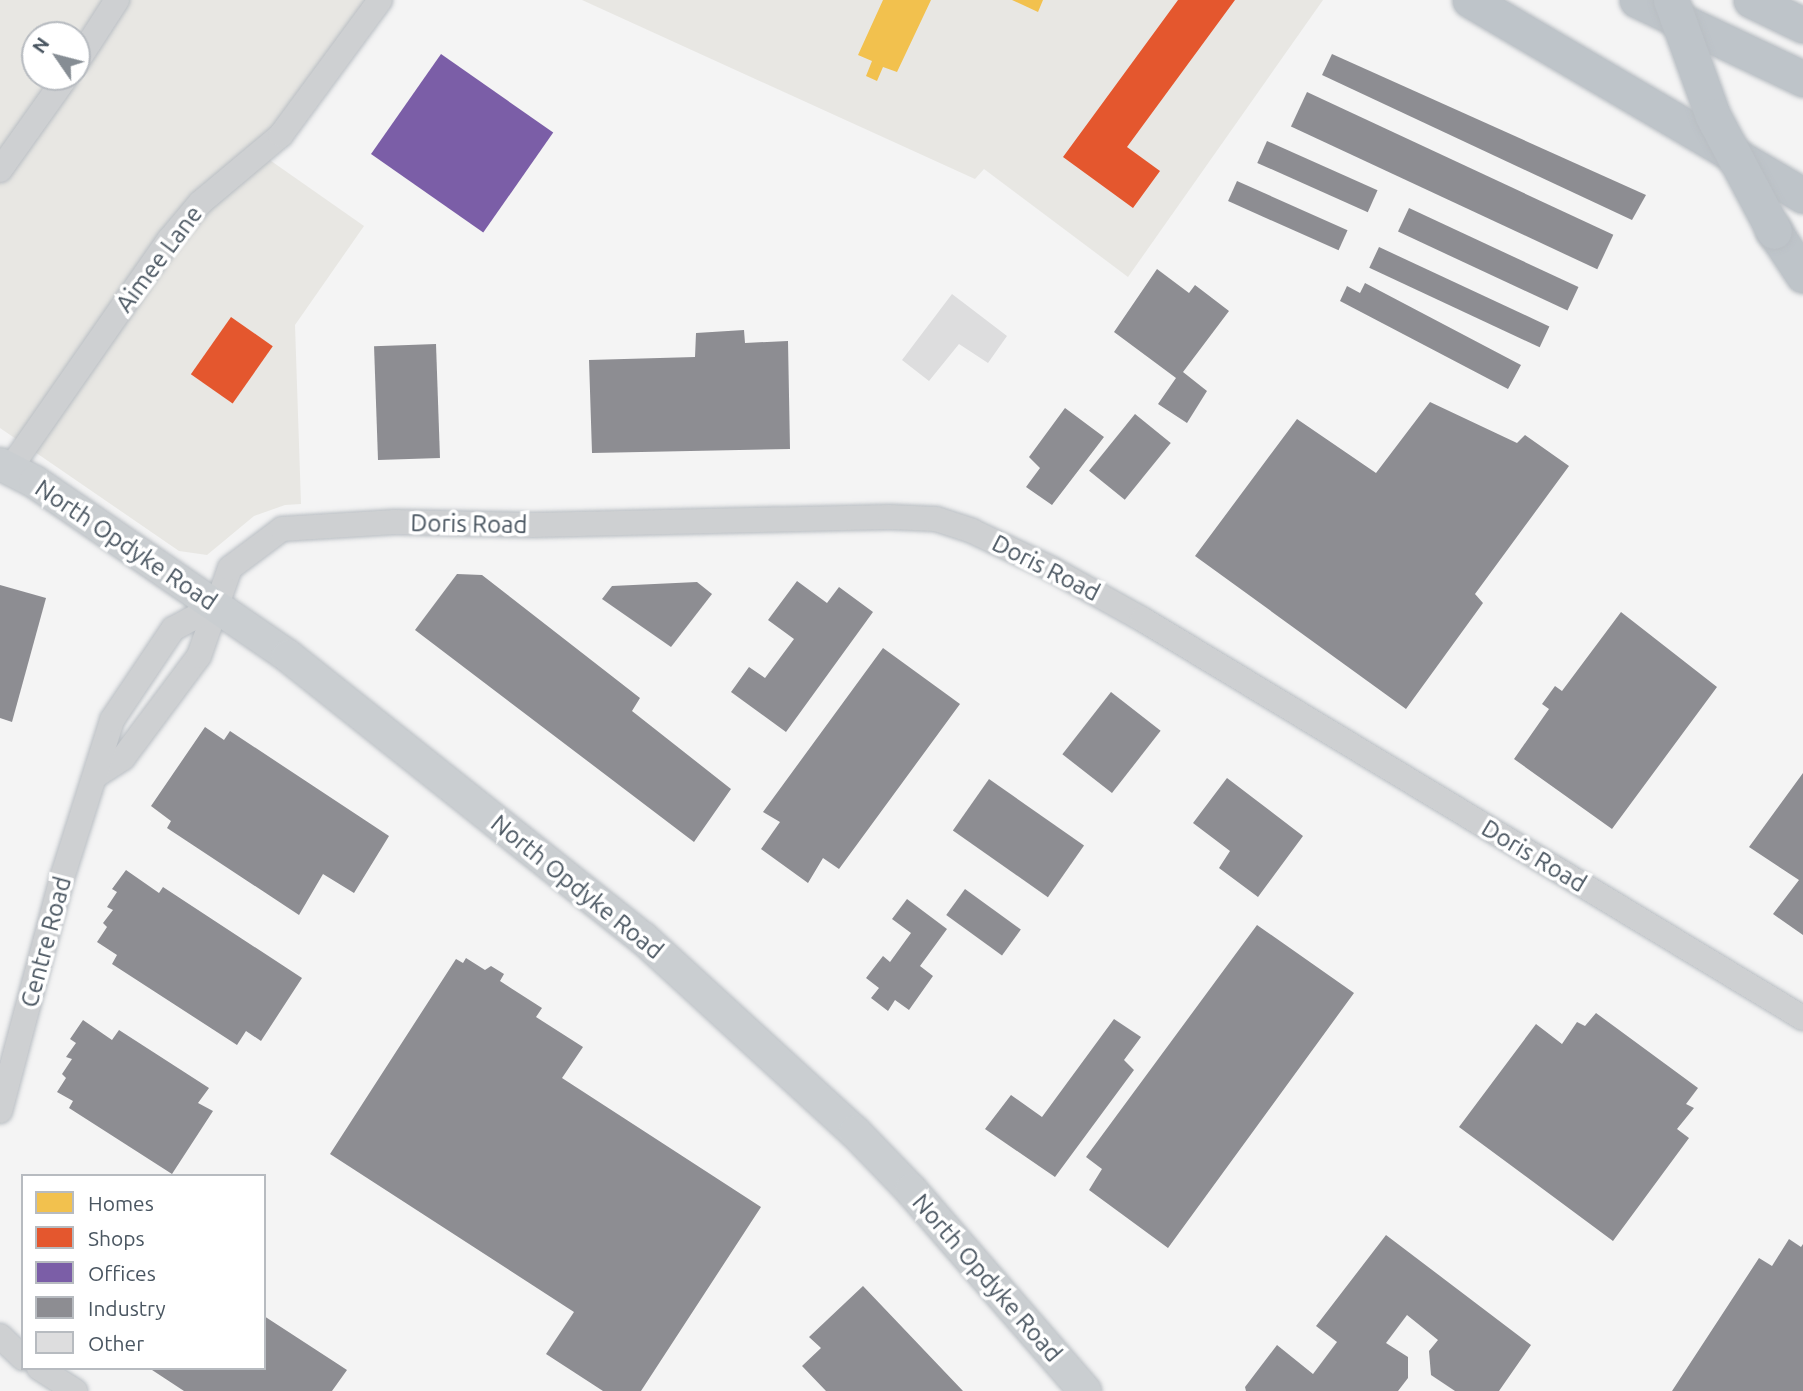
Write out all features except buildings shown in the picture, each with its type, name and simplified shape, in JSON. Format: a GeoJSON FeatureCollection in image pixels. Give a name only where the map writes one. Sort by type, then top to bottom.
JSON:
{"type":"FeatureCollection","features":[{"type":"Feature","properties":{"kind":"highway"},"geometry":{"type":"LineString","coordinates":[[1470,0],[1803,195]]}},
{"type":"Feature","properties":{"kind":"highway"},"geometry":{"type":"LineString","coordinates":[[1637,0],[1803,79]]}},
{"type":"Feature","properties":{"kind":"highway"},"geometry":{"type":"LineString","coordinates":[[1671,0],[1713,116],[1774,231],[1803,275]]}},
{"type":"Feature","properties":{"kind":"highway"},"geometry":{"type":"LineString","coordinates":[[1751,0],[1803,24]]}},
{"type":"Feature","properties":{"kind":"main road","name":"North Opdyke Road"},"geometry":{"type":"LineString","coordinates":[[5,467],[35,482],[288,656],[653,947],[855,1132],[911,1190],[1085,1391]]}},
{"type":"Feature","properties":{"kind":"street"},"geometry":{"type":"LineString","coordinates":[[91,40],[117,0]]}},
{"type":"Feature","properties":{"kind":"street","name":"Aimee Lane"},"geometry":{"type":"LineString","coordinates":[[5,467],[169,240],[201,203],[281,135],[380,0]]}},
{"type":"Feature","properties":{"kind":"street"},"geometry":{"type":"LineString","coordinates":[[0,170],[56,91]]}},
{"type":"Feature","properties":{"kind":"street","name":"Doris Road"},"geometry":{"type":"LineString","coordinates":[[215,606],[230,568],[282,529],[395,522],[533,526],[890,517],[936,519],[972,531],[1051,568],[1142,619],[1803,1018]]}},
{"type":"Feature","properties":{"kind":"street"},"geometry":{"type":"LineString","coordinates":[[97,775],[123,758],[199,656],[215,606]]}},
{"type":"Feature","properties":{"kind":"street","name":"Centre Road"},"geometry":{"type":"LineString","coordinates":[[0,1111],[62,878],[97,775],[112,720],[173,629],[215,606]]}},
{"type":"Feature","properties":{"kind":"street"},"geometry":{"type":"LineString","coordinates":[[0,1336],[21,1356]]}},
{"type":"Feature","properties":{"kind":"street"},"geometry":{"type":"LineString","coordinates":[[42,1370],[75,1391]]}},
{"type":"Feature","properties":{"kind":"shaded area"},"geometry":{"type":"Polygon","coordinates":[[[0,0],[374,0],[326,67],[254,149],[364,226],[295,325],[301,504],[285,505],[254,516],[207,555],[179,551],[0,428],[0,0]]]}},
{"type":"Feature","properties":{"kind":"shaded area"},"geometry":{"type":"Polygon","coordinates":[[[582,0],[1323,0],[1128,277],[984,169],[975,179],[582,0]]]}}]}
